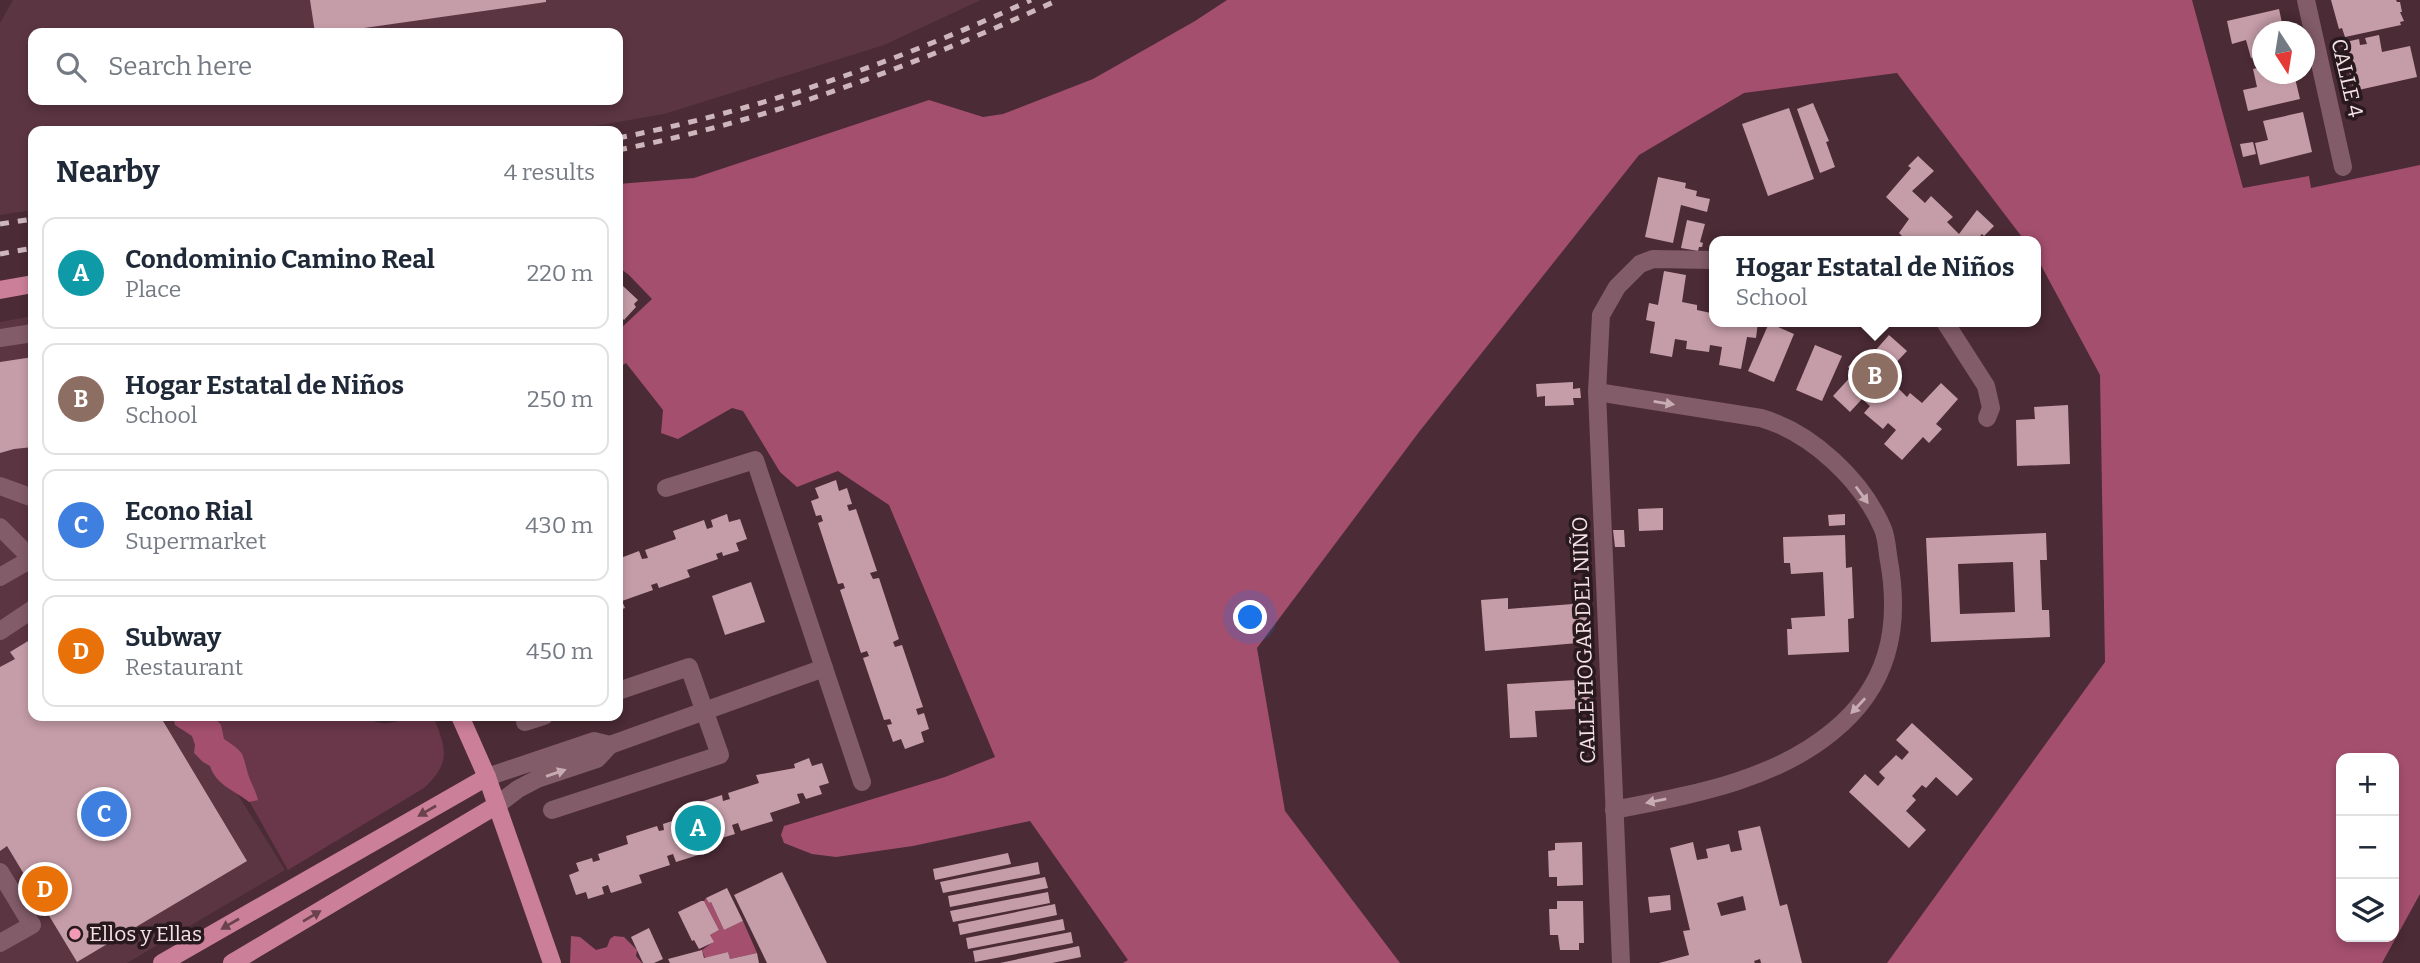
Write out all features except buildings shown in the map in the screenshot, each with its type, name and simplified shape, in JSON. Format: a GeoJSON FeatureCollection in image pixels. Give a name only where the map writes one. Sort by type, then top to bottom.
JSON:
{"type":"FeatureCollection","features":[{"type":"Feature","properties":{"kind":"main road"},"geometry":{"type":"LineString","coordinates":[[0,290],[28,285]]}},
{"type":"Feature","properties":{"kind":"main road"},"geometry":{"type":"LineString","coordinates":[[462,721],[487,777],[552,963]]}},
{"type":"Feature","properties":{"kind":"main road"},"geometry":{"type":"LineString","coordinates":[[162,963],[487,777]]}},
{"type":"Feature","properties":{"kind":"main road"},"geometry":{"type":"LineString","coordinates":[[232,963],[496,806]]}},
{"type":"Feature","properties":{"kind":"street","name":"CALLE 4"},"geometry":{"type":"LineString","coordinates":[[2306,0],[2343,167]]}},
{"type":"Feature","properties":{"kind":"street","name":"CALLE HOGAR DEL NIÑO"},"geometry":{"type":"LineString","coordinates":[[1621,963],[1597,392],[1601,315],[1617,287],[1640,264],[1653,259],[1709,260]]}},
{"type":"Feature","properties":{"kind":"street"},"geometry":{"type":"LineString","coordinates":[[1948,327],[1986,386],[1991,408],[1987,418]]}},
{"type":"Feature","properties":{"kind":"street"},"geometry":{"type":"LineString","coordinates":[[0,338],[28,334]]}},
{"type":"Feature","properties":{"kind":"street"},"geometry":{"type":"LineString","coordinates":[[1597,392],[1761,418],[1780,424],[1798,435],[1833,460],[1865,497],[1883,531],[1892,578],[1893,620],[1886,663],[1864,700],[1833,732],[1769,769],[1728,784],[1614,810]]}},
{"type":"Feature","properties":{"kind":"street"},"geometry":{"type":"LineString","coordinates":[[666,488],[755,460],[862,782]]}},
{"type":"Feature","properties":{"kind":"street"},"geometry":{"type":"LineString","coordinates":[[0,486],[28,496]]}},
{"type":"Feature","properties":{"kind":"street"},"geometry":{"type":"LineString","coordinates":[[0,527],[28,554]]}},
{"type":"Feature","properties":{"kind":"street"},"geometry":{"type":"LineString","coordinates":[[0,577],[28,560]]}},
{"type":"Feature","properties":{"kind":"street"},"geometry":{"type":"LineString","coordinates":[[0,631],[28,612]]}},
{"type":"Feature","properties":{"kind":"street"},"geometry":{"type":"LineString","coordinates":[[552,810],[720,755],[690,667],[623,689]]}},
{"type":"Feature","properties":{"kind":"street"},"geometry":{"type":"LineString","coordinates":[[496,806],[537,779],[597,759],[610,745],[824,668]]}},
{"type":"Feature","properties":{"kind":"street"},"geometry":{"type":"LineString","coordinates":[[487,777],[594,741],[610,745]]}},
{"type":"Feature","properties":{"kind":"street"},"geometry":{"type":"LineString","coordinates":[[0,872],[32,925],[0,943]]}},
{"type":"Feature","properties":{"kind":"shaded area"},"geometry":{"type":"Polygon","coordinates":[[[13,0],[981,0],[884,45],[664,114],[595,126],[28,126],[28,211],[0,215],[0,23],[13,0]]]}},
{"type":"Feature","properties":{"kind":"shaded area"},"geometry":{"type":"Polygon","coordinates":[[[1227,0],[2192,0],[2243,188],[2309,176],[2311,188],[2420,165],[2420,894],[2399,932],[2399,753],[2336,753],[2336,942],[2394,942],[2382,963],[1887,963],[2105,662],[2100,375],[2041,265],[2041,236],[2021,236],[1897,73],[1744,93],[1639,155],[1419,432],[1257,648],[1285,811],[1400,963],[1123,963],[1128,960],[1030,821],[913,846],[836,857],[812,854],[784,843],[781,835],[784,826],[945,777],[995,757],[889,505],[838,471],[797,487],[780,472],[743,411],[732,408],[678,439],[661,433],[663,410],[626,363],[623,365],[623,326],[652,299],[623,271],[623,184],[694,178],[929,100],[983,117],[1003,114],[1093,79],[1227,0]]]}},
{"type":"Feature","properties":{"kind":"shaded area"},"geometry":{"type":"Polygon","coordinates":[[[28,317],[28,721],[192,721],[285,870],[127,963],[0,963],[0,322],[28,317]]]}},
{"type":"Feature","properties":{"kind":"shaded area"},"geometry":{"type":"Polygon","coordinates":[[[174,721],[217,721],[224,739],[242,755],[258,800],[249,802],[221,783],[210,766],[194,753],[192,736],[175,725],[174,721]]]}},
{"type":"Feature","properties":{"kind":"shaded area"},"geometry":{"type":"Polygon","coordinates":[[[204,721],[435,721],[444,754],[443,762],[433,779],[424,788],[288,870],[204,721]]]}},
{"type":"Feature","properties":{"kind":"shaded area"},"geometry":{"type":"Polygon","coordinates":[[[706,898],[711,902],[724,930],[743,921],[757,953],[730,959],[728,952],[705,958],[702,950],[713,942],[710,935],[719,930],[704,901],[706,898]]]}},
{"type":"Feature","properties":{"kind":"shaded area"},"geometry":{"type":"Polygon","coordinates":[[[571,936],[580,937],[596,950],[607,947],[614,936],[624,937],[637,950],[636,956],[642,963],[570,963],[571,936]]]}},
{"type":"Feature","properties":{"kind":"railway"},"geometry":{"type":"LineString","coordinates":[[623,137],[724,113],[829,81],[931,43],[1031,0]]}},
{"type":"Feature","properties":{"kind":"railway"},"geometry":{"type":"LineString","coordinates":[[623,149],[731,123],[842,88],[951,47],[1058,0]]}},
{"type":"Feature","properties":{"kind":"railway"},"geometry":{"type":"LineString","coordinates":[[0,224],[28,220]]}},
{"type":"Feature","properties":{"kind":"railway"},"geometry":{"type":"LineString","coordinates":[[0,254],[28,249]]}},
{"type":"Feature","properties":{"kind":"place","name":"Hogar Estatal de Niños"},"geometry":{"type":"Point","coordinates":[1875,376]}},
{"type":"Feature","properties":{"kind":"place","name":"Econo Rial"},"geometry":{"type":"Point","coordinates":[104,814]}},
{"type":"Feature","properties":{"kind":"place","name":"Condominio Camino Real"},"geometry":{"type":"Point","coordinates":[698,828]}},
{"type":"Feature","properties":{"kind":"place","name":"Subway"},"geometry":{"type":"Point","coordinates":[45,889]}},
{"type":"Feature","properties":{"kind":"place","name":"Ellos y Ellas"},"geometry":{"type":"Point","coordinates":[75,934]}}]}
